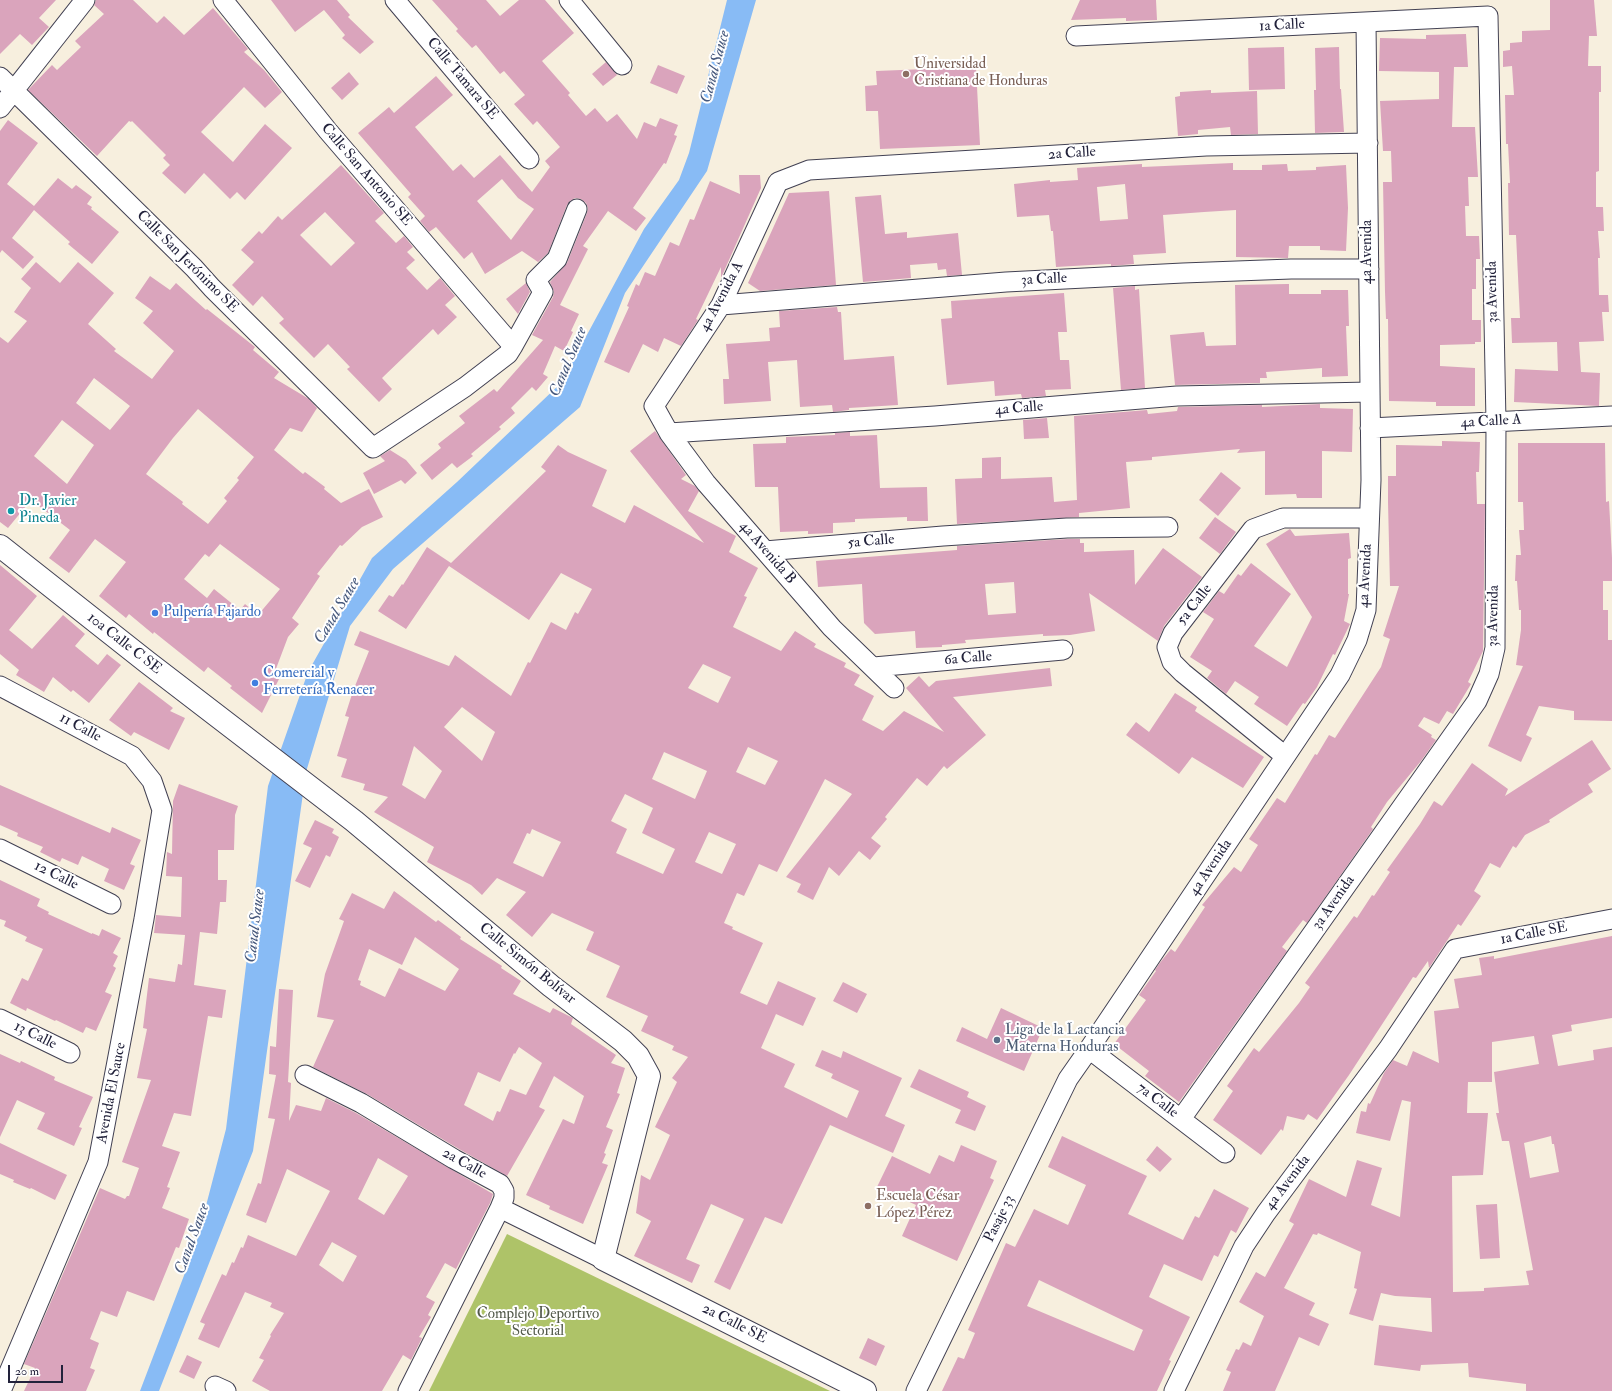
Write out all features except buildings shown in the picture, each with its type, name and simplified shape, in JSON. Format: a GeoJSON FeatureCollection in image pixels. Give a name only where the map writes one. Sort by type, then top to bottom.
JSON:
{"type":"FeatureCollection","features":[{"type":"Feature","properties":{"kind":"street"},"geometry":{"type":"LineString","coordinates":[[0,108],[85,0]]}},
{"type":"Feature","properties":{"kind":"street","name":"Calle San Antonio SE"},"geometry":{"type":"LineString","coordinates":[[223,0],[328,131],[514,346]]}},
{"type":"Feature","properties":{"kind":"street","name":"Calle Tamara SE"},"geometry":{"type":"LineString","coordinates":[[395,0],[529,159]]}},
{"type":"Feature","properties":{"kind":"street"},"geometry":{"type":"LineString","coordinates":[[569,0],[622,65]]}},
{"type":"Feature","properties":{"kind":"street","name":"1a Calle"},"geometry":{"type":"LineString","coordinates":[[1076,36],[1488,16]]}},
{"type":"Feature","properties":{"kind":"street","name":"3a Avenida"},"geometry":{"type":"LineString","coordinates":[[1181,1119],[1472,708],[1489,674],[1495,648],[1496,422],[1488,16]]}},
{"type":"Feature","properties":{"kind":"street","name":"4a Avenida"},"geometry":{"type":"LineString","coordinates":[[1089,1049],[1340,675],[1358,640],[1366,610],[1368,518],[1371,480],[1366,22]]}},
{"type":"Feature","properties":{"kind":"street","name":"Calle San Jerónimo SE"},"geometry":{"type":"LineString","coordinates":[[0,77],[194,268],[212,288],[373,448],[465,387],[508,354],[514,346]]}},
{"type":"Feature","properties":{"kind":"street","name":"2a Calle"},"geometry":{"type":"LineString","coordinates":[[778,182],[808,170],[1206,146],[1368,143]]}},
{"type":"Feature","properties":{"kind":"street","name":"4a Avenida A"},"geometry":{"type":"LineString","coordinates":[[654,406],[721,305],[778,182]]}},
{"type":"Feature","properties":{"kind":"street"},"geometry":{"type":"LineString","coordinates":[[514,346],[543,292],[536,280],[557,258],[577,209]]}},
{"type":"Feature","properties":{"kind":"street","name":"3a Calle"},"geometry":{"type":"LineString","coordinates":[[721,305],[1006,282],[1291,269],[1368,269]]}},
{"type":"Feature","properties":{"kind":"street","name":"4a Calle"},"geometry":{"type":"LineString","coordinates":[[669,433],[927,416],[1177,396],[1370,392]]}},
{"type":"Feature","properties":{"kind":"street","name":"4a Avenida B"},"geometry":{"type":"LineString","coordinates":[[654,406],[669,433],[706,483],[832,628],[894,688]]}},
{"type":"Feature","properties":{"kind":"street","name":"4a Calle A"},"geometry":{"type":"LineString","coordinates":[[1370,428],[1612,416]]}},
{"type":"Feature","properties":{"kind":"street","name":"5a Calle"},"geometry":{"type":"LineString","coordinates":[[1285,756],[1183,674],[1172,662],[1167,647],[1173,633],[1254,529],[1283,518],[1368,518]]}},
{"type":"Feature","properties":{"kind":"street","name":"5a Calle"},"geometry":{"type":"LineString","coordinates":[[765,551],[943,536],[1067,528],[1168,527]]}},
{"type":"Feature","properties":{"kind":"street","name":"10a Calle C SE"},"geometry":{"type":"LineString","coordinates":[[0,546],[250,742]]}},
{"type":"Feature","properties":{"kind":"street","name":"6a Calle"},"geometry":{"type":"LineString","coordinates":[[874,667],[1063,650]]}},
{"type":"Feature","properties":{"kind":"street","name":"11 Calle"},"geometry":{"type":"LineString","coordinates":[[0,686],[132,756],[152,781]]}},
{"type":"Feature","properties":{"kind":"street","name":"Calle Simón Bolívar"},"geometry":{"type":"LineString","coordinates":[[250,742],[339,810],[551,986],[623,1040],[638,1056],[649,1076],[603,1259]]}},
{"type":"Feature","properties":{"kind":"street","name":"Avenida El Sauce"},"geometry":{"type":"LineString","coordinates":[[1,1391],[98,1162],[144,919],[162,810],[152,781]]}},
{"type":"Feature","properties":{"kind":"street","name":"12 Calle"},"geometry":{"type":"LineString","coordinates":[[0,849],[111,904]]}},
{"type":"Feature","properties":{"kind":"street","name":"1a Calle SE"},"geometry":{"type":"LineString","coordinates":[[1455,950],[1612,919]]}},
{"type":"Feature","properties":{"kind":"street","name":"4a Avenida"},"geometry":{"type":"LineString","coordinates":[[1174,1391],[1244,1246],[1266,1213],[1388,1048],[1455,950]]}},
{"type":"Feature","properties":{"kind":"street","name":"13 Calle"},"geometry":{"type":"LineString","coordinates":[[0,1019],[70,1053]]}},
{"type":"Feature","properties":{"kind":"street","name":"7a Calle"},"geometry":{"type":"LineString","coordinates":[[1089,1049],[1225,1153]]}},
{"type":"Feature","properties":{"kind":"street","name":"Pasaje 33"},"geometry":{"type":"LineString","coordinates":[[916,1391],[1068,1079],[1089,1049]]}},
{"type":"Feature","properties":{"kind":"street","name":"2a Calle"},"geometry":{"type":"LineString","coordinates":[[305,1075],[360,1103],[454,1160],[500,1184],[504,1191],[504,1198],[500,1208],[408,1391]]}},
{"type":"Feature","properties":{"kind":"street"},"geometry":{"type":"LineString","coordinates":[[500,1208],[603,1259]]}},
{"type":"Feature","properties":{"kind":"street","name":"2a Calle SE"},"geometry":{"type":"LineString","coordinates":[[603,1259],[865,1391]]}},
{"type":"Feature","properties":{"kind":"green space","name":"Complejo Deportivo Sectorial"},"geometry":{"type":"Polygon","coordinates":[[[507,1234],[830,1391],[429,1391],[507,1234]]]}},
{"type":"Feature","properties":{"kind":"water","name":"Canal Sauce"},"geometry":{"type":"Polygon","coordinates":[[[727,0],[756,0],[707,171],[625,293],[580,407],[393,569],[350,626],[306,772],[253,1151],[159,1391],[140,1391],[196,1244],[226,1129],[268,786],[308,672],[372,558],[457,482],[561,383],[644,229],[679,180],[689,153],[727,0]]]}},
{"type":"Feature","properties":{"kind":"place","name":"Universidad Cristiana de Honduras"},"geometry":{"type":"Point","coordinates":[906,74]}},
{"type":"Feature","properties":{"kind":"place","name":"Dr. Javier Pineda"},"geometry":{"type":"Point","coordinates":[11,511]}},
{"type":"Feature","properties":{"kind":"place","name":"Pulpería Fajardo"},"geometry":{"type":"Point","coordinates":[155,613]}},
{"type":"Feature","properties":{"kind":"place","name":"Comercial y Ferretería Renacer"},"geometry":{"type":"Point","coordinates":[255,683]}},
{"type":"Feature","properties":{"kind":"place","name":"Liga de la Lactancia Materna Honduras"},"geometry":{"type":"Point","coordinates":[997,1040]}},
{"type":"Feature","properties":{"kind":"place","name":"Escuela César López Pérez"},"geometry":{"type":"Point","coordinates":[868,1206]}}]}
